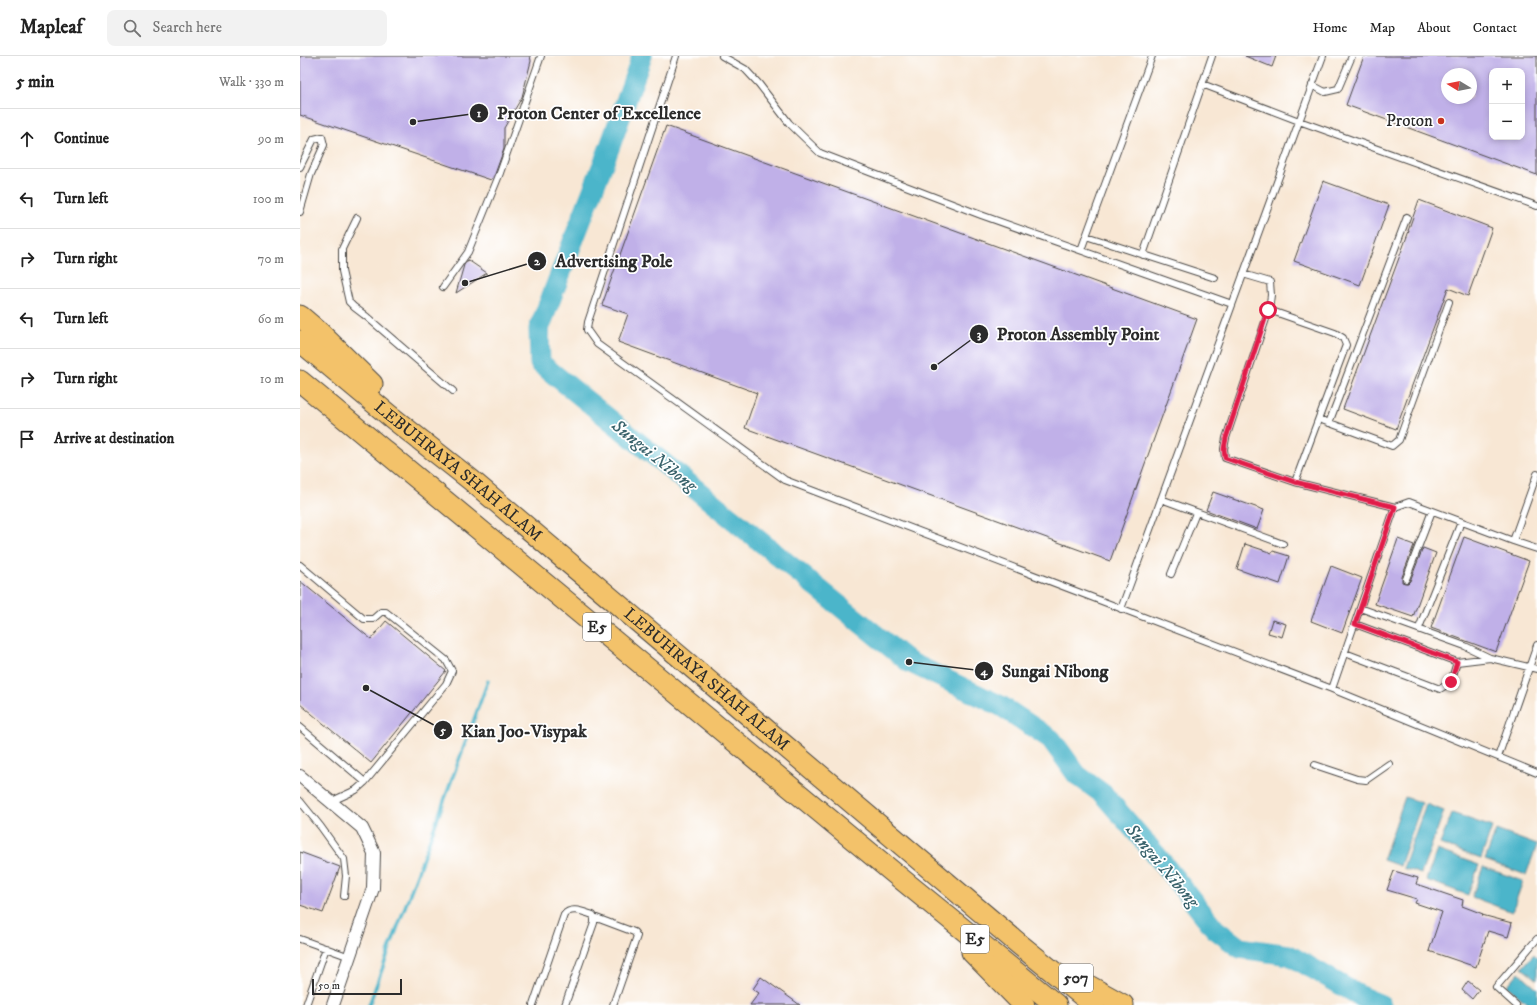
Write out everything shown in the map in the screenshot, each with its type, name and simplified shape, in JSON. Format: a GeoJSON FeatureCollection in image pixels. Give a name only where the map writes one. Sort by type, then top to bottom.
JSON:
{"type":"FeatureCollection","features":[{"type":"Feature","properties":{"kind":"highway"},"geometry":{"type":"LineString","coordinates":[[302,313],[363,376],[427,431],[472,480]]}},
{"type":"Feature","properties":{"kind":"highway","name":"LEBUHRAYA SHAH ALAM"},"geometry":{"type":"LineString","coordinates":[[300,341],[390,416],[472,480],[1029,952],[1094,1005]]}},
{"type":"Feature","properties":{"kind":"highway","name":"LEBUHRAYA SHAH ALAM"},"geometry":{"type":"LineString","coordinates":[[300,380],[894,873],[1056,1005]]}},
{"type":"Feature","properties":{"kind":"highway"},"geometry":{"type":"LineString","coordinates":[[894,873],[1024,1005]]}},
{"type":"Feature","properties":{"kind":"highway","name":"507"},"geometry":{"type":"LineString","coordinates":[[1029,952],[1123,1005]]}},
{"type":"Feature","properties":{"kind":"street"},"geometry":{"type":"LineString","coordinates":[[300,776],[362,828],[374,853],[373,888],[333,1005]]}},
{"type":"Feature","properties":{"kind":"lane"},"geometry":{"type":"LineString","coordinates":[[443,287],[468,252],[500,173],[541,56]]}},
{"type":"Feature","properties":{"kind":"lane"},"geometry":{"type":"LineString","coordinates":[[676,56],[588,322],[587,330],[597,344],[785,480],[1332,689],[1537,773]]}},
{"type":"Feature","properties":{"kind":"lane"},"geometry":{"type":"LineString","coordinates":[[722,56],[750,74],[789,123],[820,153],[981,215],[1232,304]]}},
{"type":"Feature","properties":{"kind":"lane"},"geometry":{"type":"LineString","coordinates":[[1081,250],[1152,56]]}},
{"type":"Feature","properties":{"kind":"lane"},"geometry":{"type":"LineString","coordinates":[[1143,254],[1212,56]]}},
{"type":"Feature","properties":{"kind":"lane"},"geometry":{"type":"LineString","coordinates":[[1121,609],[1323,56]]}},
{"type":"Feature","properties":{"kind":"lane"},"geometry":{"type":"LineString","coordinates":[[1312,85],[1325,92],[1338,88],[1352,56]]}},
{"type":"Feature","properties":{"kind":"lane"},"geometry":{"type":"LineString","coordinates":[[1202,84],[1299,121],[1537,206]]}},
{"type":"Feature","properties":{"kind":"lane"},"geometry":{"type":"LineString","coordinates":[[300,167],[314,140],[322,137],[324,145],[311,174],[300,212]]}},
{"type":"Feature","properties":{"kind":"lane"},"geometry":{"type":"LineString","coordinates":[[1329,423],[1407,217]]}},
{"type":"Feature","properties":{"kind":"lane"},"geometry":{"type":"LineString","coordinates":[[357,218],[342,249],[342,271],[349,302],[453,391]]}},
{"type":"Feature","properties":{"kind":"lane"},"geometry":{"type":"LineString","coordinates":[[1086,236],[1215,278]]}},
{"type":"Feature","properties":{"kind":"lane"},"geometry":{"type":"LineString","coordinates":[[1243,274],[1270,282],[1272,295],[1226,438],[1224,453],[1225,458],[1295,482],[1395,507],[1409,502],[1537,549]]}},
{"type":"Feature","properties":{"kind":"lane"},"geometry":{"type":"LineString","coordinates":[[1318,419],[1392,446],[1399,440],[1449,302]]}},
{"type":"Feature","properties":{"kind":"lane"},"geometry":{"type":"LineString","coordinates":[[1268,310],[1335,333],[1343,338],[1346,345],[1295,482]]}},
{"type":"Feature","properties":{"kind":"lane"},"geometry":{"type":"LineString","coordinates":[[1513,541],[1537,474]]}},
{"type":"Feature","properties":{"kind":"lane"},"geometry":{"type":"LineString","coordinates":[[1160,499],[1283,544]]}},
{"type":"Feature","properties":{"kind":"lane"},"geometry":{"type":"LineString","coordinates":[[1332,689],[1395,507]]}},
{"type":"Feature","properties":{"kind":"lane"},"geometry":{"type":"LineString","coordinates":[[1406,579],[1432,511]]}},
{"type":"Feature","properties":{"kind":"lane"},"geometry":{"type":"LineString","coordinates":[[1171,574],[1196,512]]}},
{"type":"Feature","properties":{"kind":"lane"},"geometry":{"type":"LineString","coordinates":[[1419,628],[1460,522]]}},
{"type":"Feature","properties":{"kind":"lane"},"geometry":{"type":"LineString","coordinates":[[300,565],[364,618],[373,619],[381,612],[386,612],[446,660],[452,671],[446,684],[365,782],[356,790],[330,802]]}},
{"type":"Feature","properties":{"kind":"lane"},"geometry":{"type":"LineString","coordinates":[[1360,608],[1419,628],[1465,646],[1490,658],[1537,669]]}},
{"type":"Feature","properties":{"kind":"lane"},"geometry":{"type":"LineString","coordinates":[[1355,624],[1457,662],[1490,658]]}},
{"type":"Feature","properties":{"kind":"lane"},"geometry":{"type":"LineString","coordinates":[[1498,757],[1537,646]]}},
{"type":"Feature","properties":{"kind":"lane"},"geometry":{"type":"LineString","coordinates":[[1345,653],[1440,689],[1451,682],[1457,662]]}},
{"type":"Feature","properties":{"kind":"lane"},"geometry":{"type":"LineString","coordinates":[[300,727],[365,782]]}},
{"type":"Feature","properties":{"kind":"lane"},"geometry":{"type":"LineString","coordinates":[[1315,765],[1357,780],[1366,780],[1389,764]]}},
{"type":"Feature","properties":{"kind":"lane"},"geometry":{"type":"LineString","coordinates":[[300,801],[321,826],[344,859],[346,876],[344,896]]}},
{"type":"Feature","properties":{"kind":"lane"},"geometry":{"type":"LineString","coordinates":[[533,1005],[564,915],[569,910],[584,912],[634,932],[637,936],[613,1005]]}},
{"type":"Feature","properties":{"kind":"lane"},"geometry":{"type":"LineString","coordinates":[[565,1005],[594,923],[594,917]]}},
{"type":"Feature","properties":{"kind":"lane"},"geometry":{"type":"LineString","coordinates":[[300,939],[350,957]]}},
{"type":"Feature","properties":{"kind":"lane"},"geometry":{"type":"LineString","coordinates":[[1516,1005],[1496,987],[1537,939]]}},
{"type":"Feature","properties":{"kind":"lane"},"geometry":{"type":"LineString","coordinates":[[306,1005],[326,948]]}},
{"type":"Feature","properties":{"kind":"water"},"geometry":{"type":"Polygon","coordinates":[[[1405,797],[1422,803],[1400,866],[1383,860],[1405,797]]]}},
{"type":"Feature","properties":{"kind":"water"},"geometry":{"type":"Polygon","coordinates":[[[1426,804],[1444,811],[1421,874],[1403,868],[1426,804]]]}},
{"type":"Feature","properties":{"kind":"water"},"geometry":{"type":"Polygon","coordinates":[[[1452,813],[1492,827],[1481,859],[1440,844],[1452,813]]]}},
{"type":"Feature","properties":{"kind":"water"},"geometry":{"type":"Polygon","coordinates":[[[1496,830],[1537,845],[1526,875],[1485,860],[1496,830]]]}},
{"type":"Feature","properties":{"kind":"water"},"geometry":{"type":"Polygon","coordinates":[[[1437,850],[1479,865],[1468,895],[1426,880],[1437,850]]]}},
{"type":"Feature","properties":{"kind":"water"},"geometry":{"type":"Polygon","coordinates":[[[1483,867],[1523,881],[1512,912],[1472,897],[1483,867]]]}},
{"type":"Feature","properties":{"kind":"water"},"geometry":{"type":"Polygon","coordinates":[[[1534,954],[1537,957],[1537,980],[1522,968],[1534,954]]]}},
{"type":"Feature","properties":{"kind":"water"},"geometry":{"type":"Polygon","coordinates":[[[1519,972],[1537,988],[1537,1005],[1529,1005],[1507,986],[1519,972]]]}},
{"type":"Feature","properties":{"kind":"building"},"geometry":{"type":"Polygon","coordinates":[[[300,56],[530,56],[531,61],[522,97],[504,128],[504,149],[495,174],[491,180],[300,115],[300,56]]]}},
{"type":"Feature","properties":{"kind":"building"},"geometry":{"type":"Polygon","coordinates":[[[1245,56],[1276,56],[1272,67],[1245,56]]]}},
{"type":"Feature","properties":{"kind":"building","name":"Proton"},"geometry":{"type":"Polygon","coordinates":[[[1364,56],[1537,56],[1537,175],[1346,105],[1364,56]]]}},
{"type":"Feature","properties":{"kind":"building"},"geometry":{"type":"Polygon","coordinates":[[[666,126],[1197,319],[1110,561],[745,428],[757,393],[618,342],[628,314],[602,305],[666,126]]]}},
{"type":"Feature","properties":{"kind":"building"},"geometry":{"type":"Polygon","coordinates":[[[1323,181],[1389,205],[1360,285],[1294,261],[1323,181]]]}},
{"type":"Feature","properties":{"kind":"building"},"geometry":{"type":"Polygon","coordinates":[[[1419,200],[1492,228],[1468,296],[1448,288],[1396,429],[1343,409],[1419,200]]]}},
{"type":"Feature","properties":{"kind":"building"},"geometry":{"type":"Polygon","coordinates":[[[468,260],[487,273],[456,293],[464,265],[468,260]]]}},
{"type":"Feature","properties":{"kind":"building"},"geometry":{"type":"Polygon","coordinates":[[[1213,492],[1264,510],[1257,529],[1206,510],[1213,492]]]}},
{"type":"Feature","properties":{"kind":"building"},"geometry":{"type":"Polygon","coordinates":[[[1464,537],[1529,561],[1496,652],[1431,628],[1464,537]]]}},
{"type":"Feature","properties":{"kind":"building"},"geometry":{"type":"Polygon","coordinates":[[[1398,539],[1414,545],[1402,577],[1402,582],[1408,583],[1410,581],[1423,548],[1436,553],[1413,617],[1375,604],[1398,539]]]}},
{"type":"Feature","properties":{"kind":"building"},"geometry":{"type":"Polygon","coordinates":[[[1245,544],[1272,553],[1273,551],[1289,556],[1280,584],[1237,569],[1245,544]]]}},
{"type":"Feature","properties":{"kind":"building"},"geometry":{"type":"Polygon","coordinates":[[[1331,566],[1362,578],[1342,633],[1311,621],[1331,566]]]}},
{"type":"Feature","properties":{"kind":"building"},"geometry":{"type":"Polygon","coordinates":[[[300,581],[371,639],[386,621],[446,671],[371,763],[300,704],[300,581]]]}},
{"type":"Feature","properties":{"kind":"building"},"geometry":{"type":"Polygon","coordinates":[[[1272,620],[1286,624],[1282,637],[1268,633],[1272,620]]]}},
{"type":"Feature","properties":{"kind":"building"},"geometry":{"type":"Polygon","coordinates":[[[300,852],[340,867],[323,913],[300,905],[300,852]]]}},
{"type":"Feature","properties":{"kind":"building"},"geometry":{"type":"Polygon","coordinates":[[[1394,871],[1418,878],[1416,884],[1463,900],[1462,906],[1483,914],[1482,915],[1512,923],[1508,937],[1488,931],[1476,967],[1429,951],[1442,912],[1415,903],[1417,899],[1387,890],[1394,871]]]}},
{"type":"Feature","properties":{"kind":"building"},"geometry":{"type":"Polygon","coordinates":[[[761,977],[800,1005],[750,1005],[759,993],[753,989],[761,977]]]}},
{"type":"Feature","properties":{"kind":"building"},"geometry":{"type":"Polygon","coordinates":[[[1468,981],[1479,990],[1472,999],[1462,990],[1468,981]]]}},
{"type":"Feature","properties":{"kind":"waterway","name":"Sungai Nibong"},"geometry":{"type":"LineString","coordinates":[[642,56],[610,146],[539,329],[540,363],[909,662],[1001,706],[1051,739],[1077,775],[1103,794],[1157,856],[1215,929],[1240,948],[1289,955],[1362,997],[1381,1005]]}},
{"type":"Feature","properties":{"kind":"waterway"},"geometry":{"type":"LineString","coordinates":[[369,1005],[488,681]]}},
{"type":"Feature","properties":{"kind":"place","name":"Proton"},"geometry":{"type":"Point","coordinates":[1441,121]}},
{"type":"Feature","properties":{"kind":"place","name":"Proton Center of Excellence"},"geometry":{"type":"Point","coordinates":[413,122]}},
{"type":"Feature","properties":{"kind":"place","name":"Advertising Pole"},"geometry":{"type":"Point","coordinates":[465,283]}},
{"type":"Feature","properties":{"kind":"place","name":"Proton Assembly Point"},"geometry":{"type":"Point","coordinates":[934,367]}},
{"type":"Feature","properties":{"kind":"place","name":"Sungai Nibong"},"geometry":{"type":"Point","coordinates":[909,662]}},
{"type":"Feature","properties":{"kind":"place","name":"Kian Joo-Visypak"},"geometry":{"type":"Point","coordinates":[366,688]}},
{"type":"Feature","properties":{"kind":"route"},"geometry":{"type":"LineString","coordinates":[[1268,310],[1226,438],[1224,449],[1225,458],[1295,482],[1395,507],[1355,624],[1457,662],[1451,682]]}}]}
